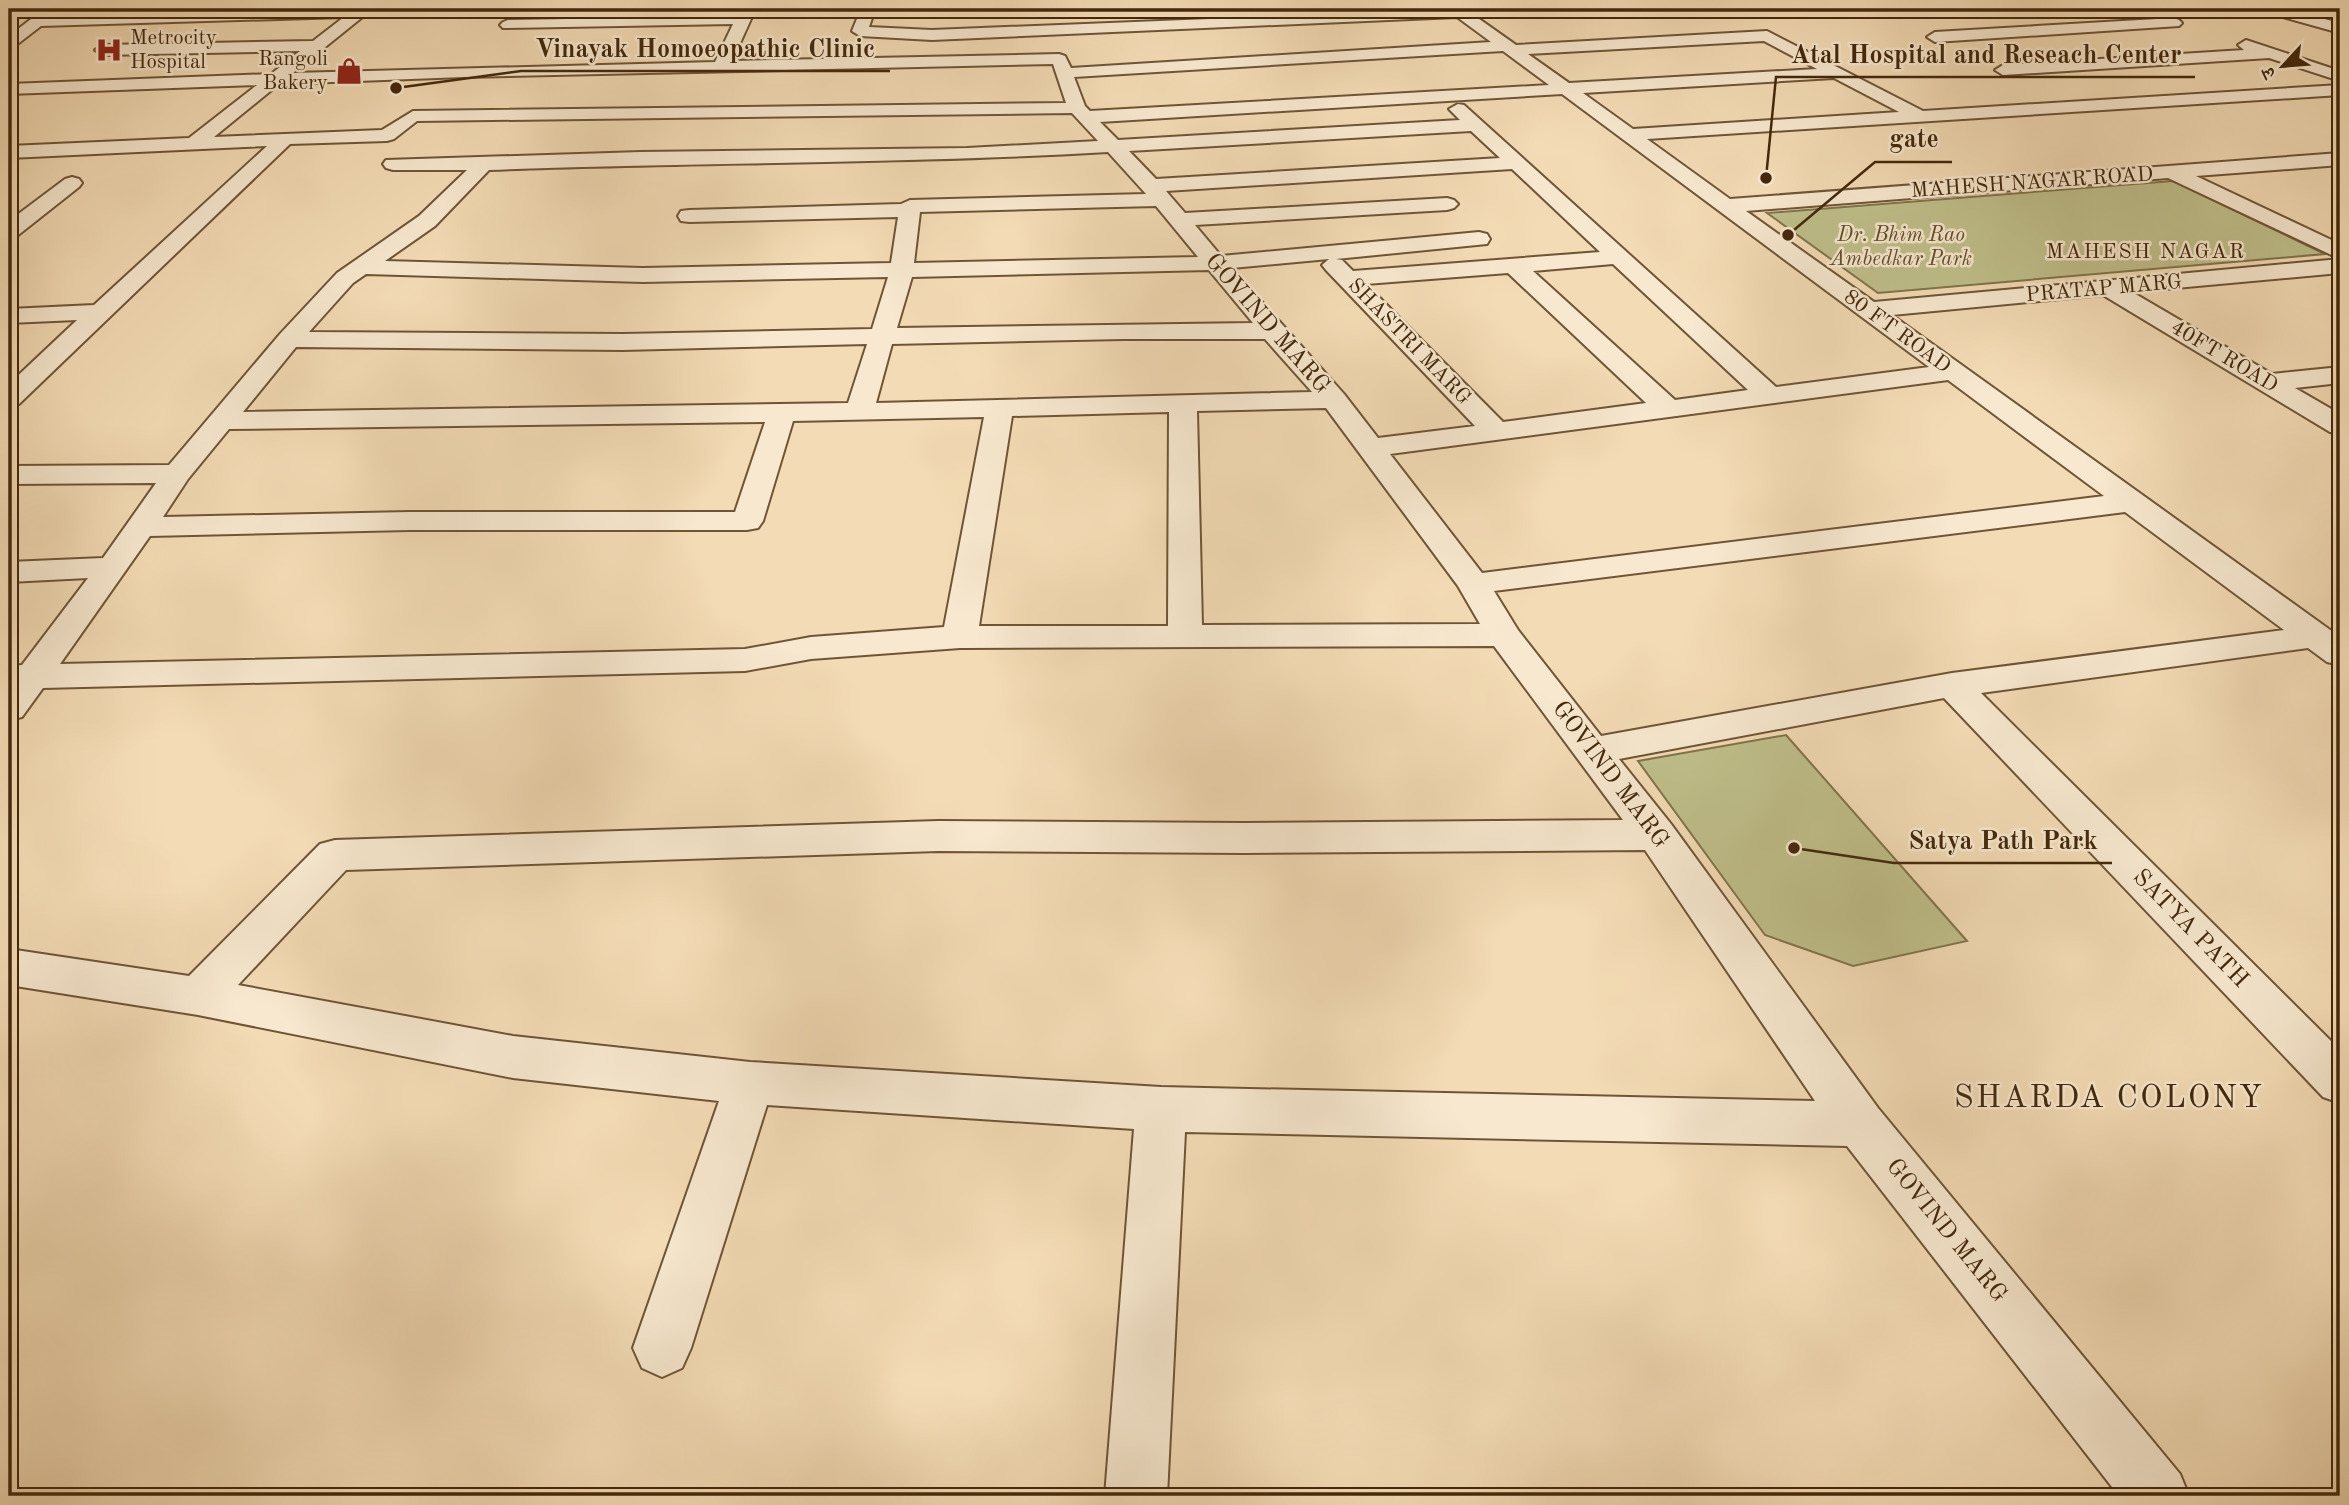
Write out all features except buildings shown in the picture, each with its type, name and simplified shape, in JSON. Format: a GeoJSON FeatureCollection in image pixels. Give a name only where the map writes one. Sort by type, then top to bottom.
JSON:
{"type":"FeatureCollection","features":[{"type":"Feature","properties":{"kind":"street"},"geometry":{"type":"LineString","coordinates":[[523,9],[504,29],[744,14],[721,66]]}},
{"type":"Feature","properties":{"kind":"street"},"geometry":{"type":"LineString","coordinates":[[869,9],[860,31],[932,35],[1280,14],[1458,10]]}},
{"type":"Feature","properties":{"kind":"street"},"geometry":{"type":"LineString","coordinates":[[1612,9],[1616,12],[1687,9]]}},
{"type":"Feature","properties":{"kind":"street"},"geometry":{"type":"LineString","coordinates":[[1935,37],[2180,24],[2131,9]]}},
{"type":"Feature","properties":{"kind":"street"},"geometry":{"type":"LineString","coordinates":[[2274,10],[2322,9]]}},
{"type":"Feature","properties":{"kind":"street"},"geometry":{"type":"LineString","coordinates":[[22,14],[362,10]]}},
{"type":"Feature","properties":{"kind":"street"},"geometry":{"type":"LineString","coordinates":[[194,143],[362,10]]}},
{"type":"Feature","properties":{"kind":"street","name":"80 FT ROAD"},"geometry":{"type":"LineString","coordinates":[[1458,10],[2328,645]]}},
{"type":"Feature","properties":{"kind":"street"},"geometry":{"type":"LineString","coordinates":[[2274,10],[2340,28]]}},
{"type":"Feature","properties":{"kind":"street"},"geometry":{"type":"LineString","coordinates":[[9,43],[47,14]]}},
{"type":"Feature","properties":{"kind":"street"},"geometry":{"type":"LineString","coordinates":[[924,62],[932,35]]}},
{"type":"Feature","properties":{"kind":"street"},"geometry":{"type":"LineString","coordinates":[[9,89],[273,79],[470,66],[681,67],[924,62],[1062,66],[1768,36],[1919,116]]}},
{"type":"Feature","properties":{"kind":"street"},"geometry":{"type":"LineString","coordinates":[[2221,38],[2340,76]]}},
{"type":"Feature","properties":{"kind":"street"},"geometry":{"type":"LineString","coordinates":[[103,50],[315,46]]}},
{"type":"Feature","properties":{"kind":"street"},"geometry":{"type":"LineString","coordinates":[[2003,70],[2269,53]]}},
{"type":"Feature","properties":{"kind":"street","name":"GOVIND MARG"},"geometry":{"type":"LineString","coordinates":[[1062,66],[1081,112],[1156,193],[1334,400],[1474,584],[1504,635],[1656,835],[1860,1124],[2158,1496]]}},
{"type":"Feature","properties":{"kind":"street"},"geometry":{"type":"LineString","coordinates":[[646,113],[681,67]]}},
{"type":"Feature","properties":{"kind":"street"},"geometry":{"type":"LineString","coordinates":[[9,152],[107,153],[194,143],[387,135],[413,116],[1081,112],[1446,98],[1838,73]]}},
{"type":"Feature","properties":{"kind":"street"},"geometry":{"type":"LineString","coordinates":[[48,86],[22,105],[287,97]]}},
{"type":"Feature","properties":{"kind":"street"},"geometry":{"type":"LineString","coordinates":[[1629,135],[2340,90]]}},
{"type":"Feature","properties":{"kind":"street"},"geometry":{"type":"LineString","coordinates":[[1446,98],[1769,395]]}},
{"type":"Feature","properties":{"kind":"street"},"geometry":{"type":"LineString","coordinates":[[393,164],[925,155],[1114,147],[1475,125]]}},
{"type":"Feature","properties":{"kind":"street"},"geometry":{"type":"LineString","coordinates":[[9,398],[285,139]]}},
{"type":"Feature","properties":{"kind":"street"},"geometry":{"type":"LineString","coordinates":[[859,412],[902,270],[910,208],[925,155]]}},
{"type":"Feature","properties":{"kind":"street","name":"MAHESH NAGAR ROAD"},"geometry":{"type":"LineString","coordinates":[[1725,206],[2340,159]]}},
{"type":"Feature","properties":{"kind":"street"},"geometry":{"type":"LineString","coordinates":[[689,216],[910,208],[1156,193],[1415,169],[1517,163]]}},
{"type":"Feature","properties":{"kind":"street"},"geometry":{"type":"LineString","coordinates":[[9,708],[20,677],[113,567],[177,474],[289,339],[345,278],[427,221],[484,164]]}},
{"type":"Feature","properties":{"kind":"street"},"geometry":{"type":"LineString","coordinates":[[364,267],[643,275],[1214,263],[1479,239],[1415,169]]}},
{"type":"Feature","properties":{"kind":"street"},"geometry":{"type":"LineString","coordinates":[[2170,172],[2340,252]]}},
{"type":"Feature","properties":{"kind":"street"},"geometry":{"type":"LineString","coordinates":[[9,231],[72,183]]}},
{"type":"Feature","properties":{"kind":"street"},"geometry":{"type":"LineString","coordinates":[[1179,220],[1447,204]]}},
{"type":"Feature","properties":{"kind":"street","name":"SHASTRI MARG"},"geometry":{"type":"LineString","coordinates":[[1321,253],[1496,431]]}},
{"type":"Feature","properties":{"kind":"street"},"geometry":{"type":"LineString","coordinates":[[1347,279],[1618,257]]}},
{"type":"Feature","properties":{"kind":"street"},"geometry":{"type":"LineString","coordinates":[[1513,265],[1669,409]]}},
{"type":"Feature","properties":{"kind":"street","name":"PRATAP MARG"},"geometry":{"type":"LineString","coordinates":[[1867,310],[2340,266]]}},
{"type":"Feature","properties":{"kind":"street","name":"40FT ROAD"},"geometry":{"type":"LineString","coordinates":[[2109,289],[2340,426]]}},
{"type":"Feature","properties":{"kind":"street"},"geometry":{"type":"LineString","coordinates":[[9,316],[100,312]]}},
{"type":"Feature","properties":{"kind":"street"},"geometry":{"type":"LineString","coordinates":[[289,339],[623,342],[1272,331]]}},
{"type":"Feature","properties":{"kind":"street"},"geometry":{"type":"LineString","coordinates":[[1369,448],[1951,372]]}},
{"type":"Feature","properties":{"kind":"street"},"geometry":{"type":"LineString","coordinates":[[2267,383],[2340,375]]}},
{"type":"Feature","properties":{"kind":"street"},"geometry":{"type":"LineString","coordinates":[[221,421],[859,412],[1334,400]]}},
{"type":"Feature","properties":{"kind":"street"},"geometry":{"type":"LineString","coordinates":[[1183,402],[1185,636]]}},
{"type":"Feature","properties":{"kind":"street"},"geometry":{"type":"LineString","coordinates":[[960,637],[1000,407]]}},
{"type":"Feature","properties":{"kind":"street"},"geometry":{"type":"LineString","coordinates":[[142,527],[409,521],[747,520],[782,413]]}},
{"type":"Feature","properties":{"kind":"street"},"geometry":{"type":"LineString","coordinates":[[9,475],[177,474]]}},
{"type":"Feature","properties":{"kind":"street"},"geometry":{"type":"LineString","coordinates":[[1474,584],[2129,502]]}},
{"type":"Feature","properties":{"kind":"street"},"geometry":{"type":"LineString","coordinates":[[9,572],[113,567]]}},
{"type":"Feature","properties":{"kind":"street"},"geometry":{"type":"LineString","coordinates":[[20,677],[745,660],[811,648],[960,637],[1504,635]]}},
{"type":"Feature","properties":{"kind":"street"},"geometry":{"type":"LineString","coordinates":[[1590,751],[1952,685],[2328,645]]}},
{"type":"Feature","properties":{"kind":"street","name":"SATYA PATH"},"geometry":{"type":"LineString","coordinates":[[1952,685],[2340,1082]]}},
{"type":"Feature","properties":{"kind":"street"},"geometry":{"type":"LineString","coordinates":[[198,996],[335,855],[938,835],[1259,838],[1656,835]]}},
{"type":"Feature","properties":{"kind":"street"},"geometry":{"type":"LineString","coordinates":[[9,967],[198,996],[513,1057],[750,1083],[1161,1109],[1860,1124]]}},
{"type":"Feature","properties":{"kind":"street"},"geometry":{"type":"LineString","coordinates":[[662,1348],[750,1083]]}},
{"type":"Feature","properties":{"kind":"street"},"geometry":{"type":"LineString","coordinates":[[1136,1496],[1161,1109]]}},
{"type":"Feature","properties":{"kind":"green space","name":"Dr. Bhim Rao Ambedkar Park"},"geometry":{"type":"Polygon","coordinates":[[[2173,181],[2325,254],[1878,293],[1767,213],[2173,181]]]}},
{"type":"Feature","properties":{"kind":"green space"},"geometry":{"type":"Polygon","coordinates":[[[1786,735],[1967,941],[1853,966],[1765,935],[1638,761],[1786,735]]]}},
{"type":"Feature","properties":{"kind":"place","name":"Metrocity Hospital"},"geometry":{"type":"Point","coordinates":[109,50]}},
{"type":"Feature","properties":{"kind":"place","name":"Rangoli Bakery"},"geometry":{"type":"Point","coordinates":[349,71]}},
{"type":"Feature","properties":{"kind":"place","name":"Vinayak Homoeopathic Clinic"},"geometry":{"type":"Point","coordinates":[396,88]}},
{"type":"Feature","properties":{"kind":"place","name":"Atal Hospital and Reseach Center"},"geometry":{"type":"Point","coordinates":[1766,178]}},
{"type":"Feature","properties":{"kind":"place","name":"gate"},"geometry":{"type":"Point","coordinates":[1788,235]}},
{"type":"Feature","properties":{"kind":"place","name":"Satya Path Park"},"geometry":{"type":"Point","coordinates":[1794,848]}},
{"type":"Feature","properties":{"kind":"district","name":"MAHESH NAGAR"},"geometry":{"type":"Point","coordinates":[2146,252]}},
{"type":"Feature","properties":{"kind":"district","name":"SHARDA COLONY"},"geometry":{"type":"Point","coordinates":[2109,1099]}}]}
